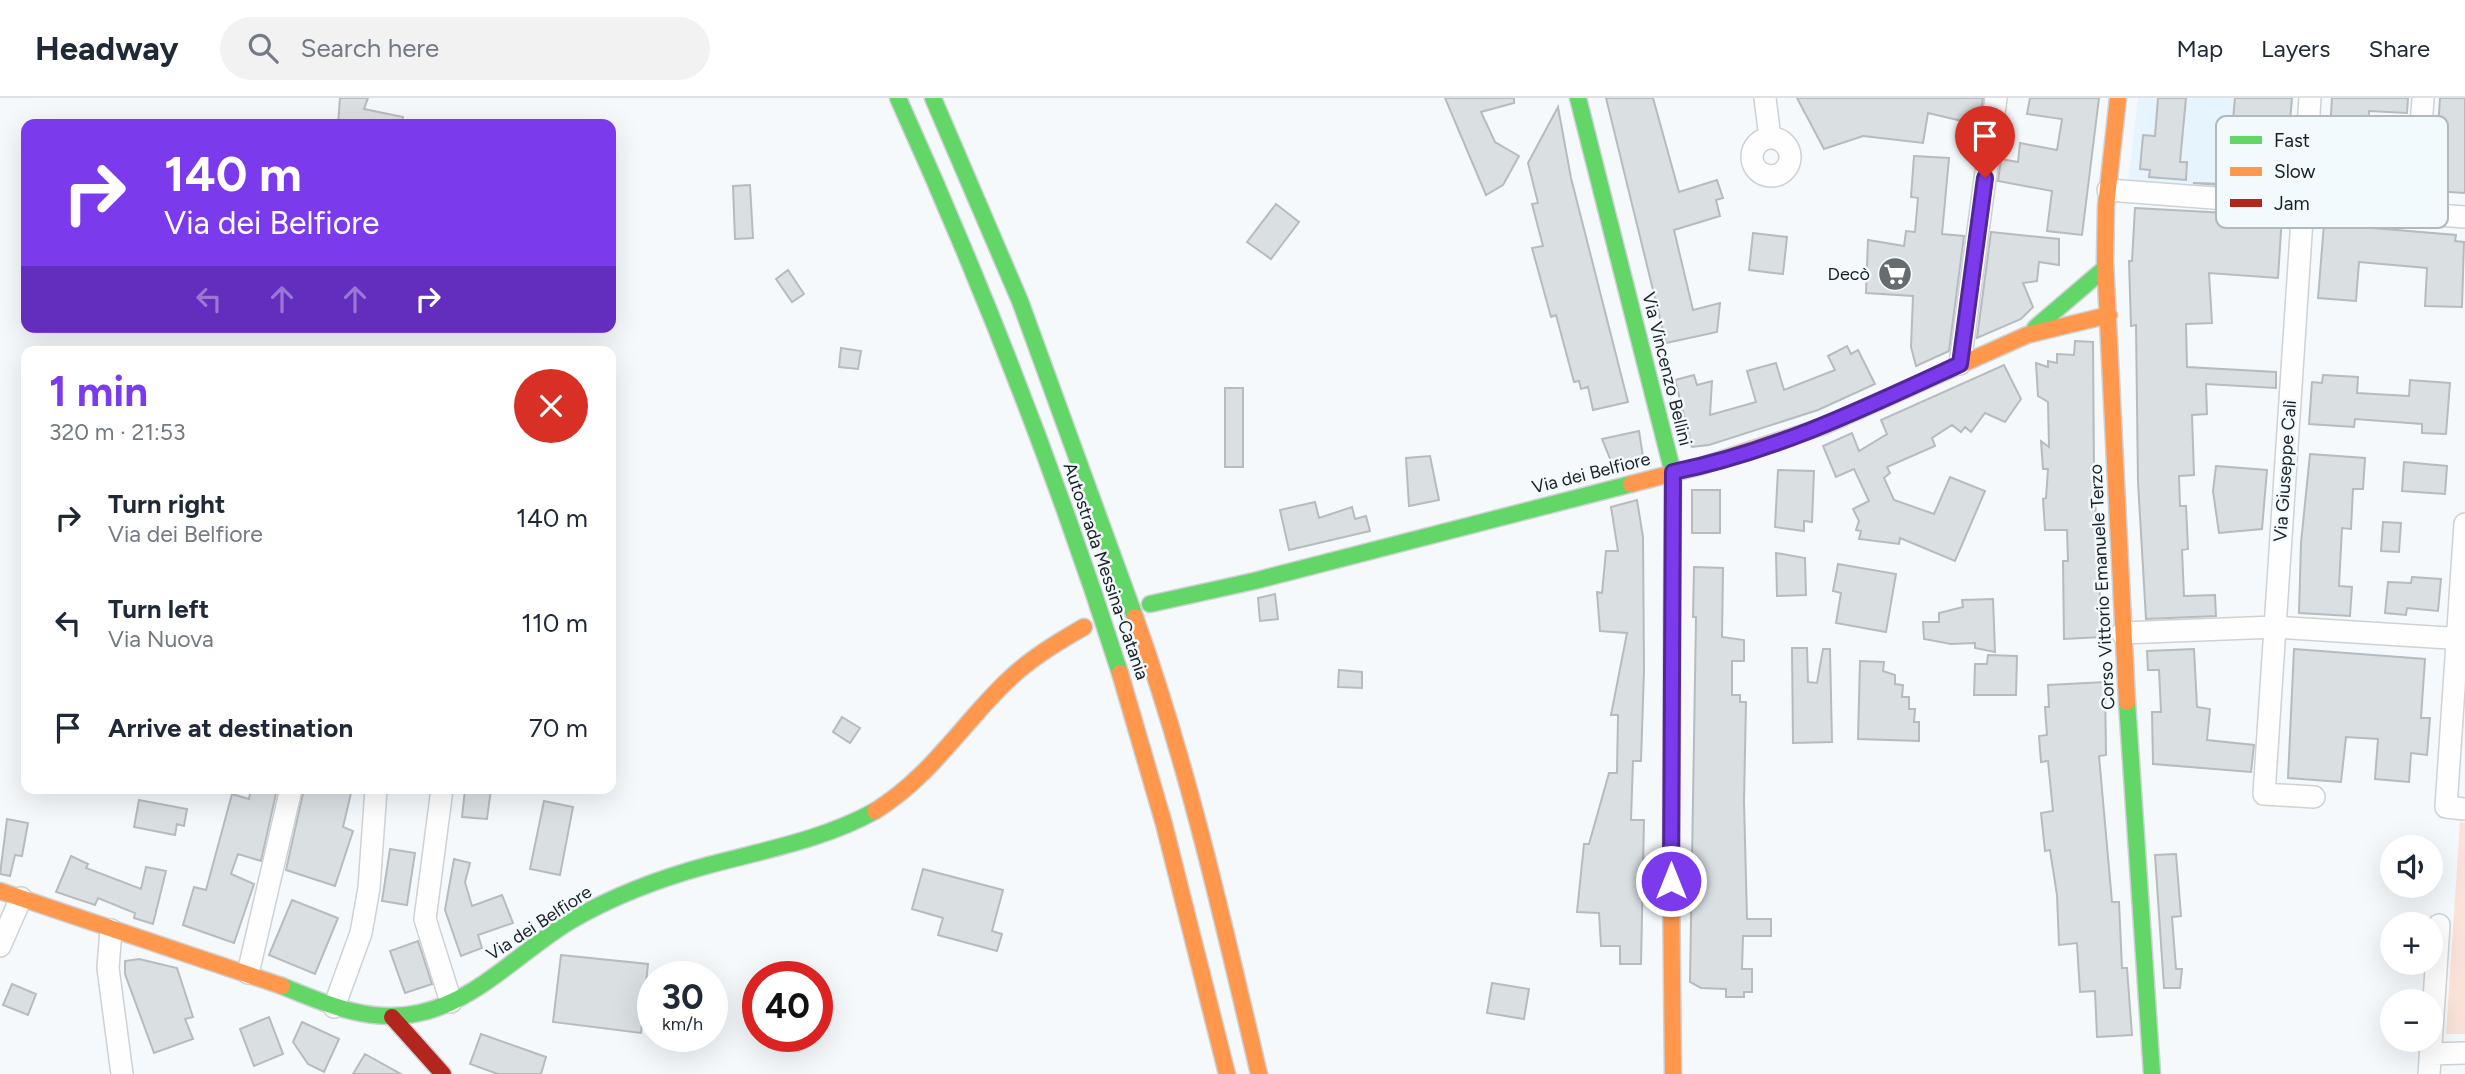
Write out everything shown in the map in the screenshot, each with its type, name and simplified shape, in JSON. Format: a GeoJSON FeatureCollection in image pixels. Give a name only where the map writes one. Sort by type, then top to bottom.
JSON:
{"type":"FeatureCollection","features":[{"type":"Feature","properties":{"kind":"main road","name":"Autostrada Messina-Catania"},"geometry":{"type":"LineString","coordinates":[[898,98],[939,186],[1005,351],[1122,673],[1167,827],[1227,1074]]}},
{"type":"Feature","properties":{"kind":"main road","name":"Autostrada Messina-Catania"},"geometry":{"type":"LineString","coordinates":[[933,98],[1020,301],[1152,665],[1211,870],[1259,1074]]}},
{"type":"Feature","properties":{"kind":"main road","name":"Via Vincenzo Bellini"},"geometry":{"type":"LineString","coordinates":[[1578,98],[1673,472],[1670,1007],[1673,1074]]}},
{"type":"Feature","properties":{"kind":"main road","name":"Corso Vittorio Emanuele Terzo"},"geometry":{"type":"LineString","coordinates":[[2118,98],[2108,190],[2104,269],[2109,316],[2122,633],[2152,1074]]}},
{"type":"Feature","properties":{"kind":"main road"},"geometry":{"type":"LineString","coordinates":[[2027,335],[2104,269]]}},
{"type":"Feature","properties":{"kind":"main road"},"geometry":{"type":"LineString","coordinates":[[2027,335],[2109,316]]}},
{"type":"Feature","properties":{"kind":"main road","name":"Via dei Belfiore"},"geometry":{"type":"LineString","coordinates":[[1150,604],[1254,581],[1701,466],[1824,426],[2027,335]]}},
{"type":"Feature","properties":{"kind":"main road","name":"Via dei Belfiore"},"geometry":{"type":"LineString","coordinates":[[0,891],[111,930],[248,973],[334,1007],[392,1017],[428,1011],[451,1002],[591,909],[693,867],[822,834],[862,818],[922,779],[1004,684],[1045,650],[1084,627]]}},
{"type":"Feature","properties":{"kind":"main road"},"geometry":{"type":"LineString","coordinates":[[392,1017],[443,1074]]}},
{"type":"Feature","properties":{"kind":"street"},"geometry":{"type":"LineString","coordinates":[[1765,98],[1770,138]]}},
{"type":"Feature","properties":{"kind":"street"},"geometry":{"type":"LineString","coordinates":[[1960,364],[1996,98]]}},
{"type":"Feature","properties":{"kind":"street","name":"Via Giuseppe Calì"},"geometry":{"type":"LineString","coordinates":[[2309,116],[2310,98]]}},
{"type":"Feature","properties":{"kind":"street"},"geometry":{"type":"LineString","coordinates":[[2422,116],[2423,98]]}},
{"type":"Feature","properties":{"kind":"street"},"geometry":{"type":"LineString","coordinates":[[2108,190],[2216,199]]}},
{"type":"Feature","properties":{"kind":"street","name":"Via Giuseppe Calì"},"geometry":{"type":"LineString","coordinates":[[2302,228],[2264,794],[2314,797]]}},
{"type":"Feature","properties":{"kind":"street"},"geometry":{"type":"LineString","coordinates":[[2456,808],[2465,524]]}},
{"type":"Feature","properties":{"kind":"street"},"geometry":{"type":"LineString","coordinates":[[2122,633],[2275,627],[2461,638]]}},
{"type":"Feature","properties":{"kind":"street"},"geometry":{"type":"LineString","coordinates":[[248,973],[290,794]]}},
{"type":"Feature","properties":{"kind":"street"},"geometry":{"type":"LineString","coordinates":[[334,1007],[363,922],[369,888],[376,794]]}},
{"type":"Feature","properties":{"kind":"street"},"geometry":{"type":"LineString","coordinates":[[441,794],[425,919],[451,1002]]}},
{"type":"Feature","properties":{"kind":"street"},"geometry":{"type":"LineString","coordinates":[[0,946],[21,898]]}},
{"type":"Feature","properties":{"kind":"street"},"geometry":{"type":"LineString","coordinates":[[111,930],[108,968],[122,1074]]}},
{"type":"Feature","properties":{"kind":"street"},"geometry":{"type":"LineString","coordinates":[[2436,975],[2430,1064],[2465,1053]]}},
{"type":"Feature","properties":{"kind":"shaded area"},"geometry":{"type":"Polygon","coordinates":[[[2138,98],[2235,98],[2233,116],[2216,116],[2216,189],[2128,184],[2138,98]]]}},
{"type":"Feature","properties":{"kind":"shaded area"},"geometry":{"type":"Polygon","coordinates":[[[2460,822],[2465,823],[2465,1034],[2446,1034],[2460,822]]]}},
{"type":"Feature","properties":{"kind":"building"},"geometry":{"type":"Polygon","coordinates":[[[340,98],[368,98],[364,109],[403,117],[403,119],[338,119],[340,98]]]}},
{"type":"Feature","properties":{"kind":"building"},"geometry":{"type":"Polygon","coordinates":[[[1445,98],[1514,98],[1514,103],[1481,112],[1495,142],[1519,156],[1503,185],[1486,195],[1445,98]]]}},
{"type":"Feature","properties":{"kind":"building"},"geometry":{"type":"Polygon","coordinates":[[[1606,98],[1653,98],[1679,192],[1717,180],[1723,198],[1716,200],[1720,216],[1674,230],[1693,310],[1720,303],[1717,332],[1666,343],[1606,98]]]}},
{"type":"Feature","properties":{"kind":"building"},"geometry":{"type":"Polygon","coordinates":[[[1797,98],[1983,98],[1979,125],[1928,113],[1923,143],[1863,136],[1824,149],[1797,98]]]}},
{"type":"Feature","properties":{"kind":"building"},"geometry":{"type":"Polygon","coordinates":[[[2030,98],[2099,98],[2082,235],[2047,231],[2052,191],[1998,181],[2001,159],[2018,162],[2020,143],[2057,150],[2062,119],[2027,114],[2030,98]]]}},
{"type":"Feature","properties":{"kind":"building"},"geometry":{"type":"Polygon","coordinates":[[[2158,98],[2186,98],[2180,162],[2187,162],[2186,180],[2149,177],[2150,170],[2140,169],[2143,135],[2155,136],[2158,98]]]}},
{"type":"Feature","properties":{"kind":"building"},"geometry":{"type":"Polygon","coordinates":[[[2235,98],[2292,98],[2290,116],[2233,116],[2235,98]]]}},
{"type":"Feature","properties":{"kind":"building"},"geometry":{"type":"Polygon","coordinates":[[[2332,98],[2408,98],[2407,113],[2369,111],[2369,116],[2331,116],[2332,98]]]}},
{"type":"Feature","properties":{"kind":"building"},"geometry":{"type":"Polygon","coordinates":[[[2440,98],[2465,98],[2465,193],[2448,192],[2448,116],[2439,116],[2440,98]]]}},
{"type":"Feature","properties":{"kind":"building"},"geometry":{"type":"Polygon","coordinates":[[[1558,107],[1571,178],[1628,402],[1593,410],[1588,387],[1581,389],[1579,381],[1574,382],[1556,315],[1551,317],[1532,248],[1543,246],[1532,204],[1538,203],[1528,163],[1558,107]]]}},
{"type":"Feature","properties":{"kind":"building"},"geometry":{"type":"Polygon","coordinates":[[[1914,156],[1949,158],[1942,234],[1964,236],[1949,351],[1916,366],[1911,347],[1913,296],[1866,293],[1868,240],[1904,246],[1906,231],[1915,232],[1918,198],[1911,197],[1914,156]]]}},
{"type":"Feature","properties":{"kind":"building"},"geometry":{"type":"Polygon","coordinates":[[[750,185],[753,238],[735,239],[733,186],[750,185]]]}},
{"type":"Feature","properties":{"kind":"building"},"geometry":{"type":"Polygon","coordinates":[[[1276,204],[1299,222],[1271,259],[1247,242],[1276,204]]]}},
{"type":"Feature","properties":{"kind":"building"},"geometry":{"type":"Polygon","coordinates":[[[2135,208],[2216,212],[2216,228],[2281,228],[2278,278],[2209,273],[2212,323],[2186,324],[2187,367],[2276,372],[2276,388],[2206,384],[2207,414],[2192,415],[2194,475],[2179,476],[2180,506],[2186,506],[2188,549],[2182,550],[2184,596],[2215,595],[2216,616],[2146,619],[2138,482],[2136,325],[2131,326],[2129,261],[2132,261],[2135,208]]]}},
{"type":"Feature","properties":{"kind":"building"},"geometry":{"type":"Polygon","coordinates":[[[2324,228],[2372,228],[2456,235],[2455,241],[2464,242],[2462,307],[2425,306],[2427,268],[2359,262],[2356,301],[2318,298],[2324,228]]]}},
{"type":"Feature","properties":{"kind":"building"},"geometry":{"type":"Polygon","coordinates":[[[1991,232],[2059,239],[2059,265],[2039,262],[2037,281],[2023,283],[2033,307],[2021,319],[1977,338],[1991,232]]]}},
{"type":"Feature","properties":{"kind":"building"},"geometry":{"type":"Polygon","coordinates":[[[1753,233],[1787,237],[1783,274],[1749,270],[1753,233]]]}},
{"type":"Feature","properties":{"kind":"building"},"geometry":{"type":"Polygon","coordinates":[[[788,270],[804,294],[792,302],[776,279],[788,270]]]}},
{"type":"Feature","properties":{"kind":"building"},"geometry":{"type":"Polygon","coordinates":[[[2075,341],[2093,342],[2094,476],[2102,637],[2064,639],[2063,561],[2068,561],[2067,530],[2045,530],[2043,499],[2046,498],[2048,469],[2043,469],[2041,441],[2049,447],[2048,402],[2038,396],[2036,363],[2048,367],[2048,361],[2057,363],[2057,354],[2074,355],[2075,341]]]}},
{"type":"Feature","properties":{"kind":"building"},"geometry":{"type":"Polygon","coordinates":[[[1847,346],[1851,354],[1858,350],[1875,384],[1818,410],[1709,445],[1692,447],[1675,380],[1694,375],[1697,385],[1712,381],[1710,415],[1756,402],[1747,371],[1776,363],[1784,390],[1835,370],[1828,356],[1847,346]]]}},
{"type":"Feature","properties":{"kind":"building"},"geometry":{"type":"Polygon","coordinates":[[[841,348],[861,351],[858,369],[839,367],[841,348]]]}},
{"type":"Feature","properties":{"kind":"building"},"geometry":{"type":"Polygon","coordinates":[[[2004,365],[2021,399],[2005,422],[1985,413],[1971,432],[1965,427],[1961,432],[1952,425],[1932,438],[1935,446],[1887,467],[1890,473],[1884,478],[1894,500],[1934,514],[1950,477],[1985,491],[1955,561],[1900,538],[1899,544],[1859,539],[1861,531],[1856,530],[1859,521],[1853,509],[1869,501],[1854,469],[1836,477],[1823,446],[1852,433],[1859,451],[1887,434],[1881,420],[2004,365]]]}},
{"type":"Feature","properties":{"kind":"building"},"geometry":{"type":"Polygon","coordinates":[[[2323,375],[2358,377],[2357,393],[2409,396],[2410,380],[2450,383],[2446,434],[2422,433],[2422,424],[2355,419],[2354,427],[2309,424],[2312,382],[2322,383],[2323,375]]]}},
{"type":"Feature","properties":{"kind":"building"},"geometry":{"type":"Polygon","coordinates":[[[1225,388],[1243,388],[1243,467],[1225,467],[1225,388]]]}},
{"type":"Feature","properties":{"kind":"building"},"geometry":{"type":"Polygon","coordinates":[[[1639,431],[1644,463],[1613,466],[1602,439],[1639,431]]]}},
{"type":"Feature","properties":{"kind":"building"},"geometry":{"type":"Polygon","coordinates":[[[2310,454],[2365,458],[2363,489],[2353,489],[2351,529],[2342,528],[2339,586],[2352,587],[2350,616],[2299,613],[2301,543],[2310,454]]]}},
{"type":"Feature","properties":{"kind":"building"},"geometry":{"type":"Polygon","coordinates":[[[1430,456],[1439,500],[1409,506],[1406,458],[1430,456]]]}},
{"type":"Feature","properties":{"kind":"building"},"geometry":{"type":"Polygon","coordinates":[[[2404,462],[2447,466],[2445,494],[2402,491],[2404,462]]]}},
{"type":"Feature","properties":{"kind":"building"},"geometry":{"type":"Polygon","coordinates":[[[2216,466],[2267,470],[2262,529],[2219,533],[2213,491],[2216,466]]]}},
{"type":"Feature","properties":{"kind":"building"},"geometry":{"type":"Polygon","coordinates":[[[1778,470],[1814,471],[1812,522],[1804,521],[1804,531],[1775,527],[1778,470]]]}},
{"type":"Feature","properties":{"kind":"building"},"geometry":{"type":"Polygon","coordinates":[[[1692,490],[1720,490],[1720,533],[1692,533],[1692,490]]]}},
{"type":"Feature","properties":{"kind":"building"},"geometry":{"type":"Polygon","coordinates":[[[1637,500],[1643,537],[1644,670],[1641,761],[1633,761],[1631,820],[1644,820],[1641,964],[1620,964],[1620,946],[1601,946],[1599,913],[1577,912],[1584,844],[1589,844],[1609,773],[1617,773],[1618,715],[1611,715],[1627,633],[1600,631],[1597,592],[1602,593],[1606,551],[1618,551],[1611,507],[1637,500]]]}},
{"type":"Feature","properties":{"kind":"building"},"geometry":{"type":"Polygon","coordinates":[[[1315,502],[1319,518],[1352,507],[1355,519],[1366,516],[1370,531],[1289,550],[1280,510],[1315,502]]]}},
{"type":"Feature","properties":{"kind":"building"},"geometry":{"type":"Polygon","coordinates":[[[2383,522],[2401,523],[2399,552],[2381,551],[2383,522]]]}},
{"type":"Feature","properties":{"kind":"building"},"geometry":{"type":"Polygon","coordinates":[[[1776,553],[1805,558],[1806,595],[1777,596],[1776,553]]]}},
{"type":"Feature","properties":{"kind":"building"},"geometry":{"type":"Polygon","coordinates":[[[1838,564],[1896,574],[1886,632],[1836,623],[1841,593],[1833,591],[1838,564]]]}},
{"type":"Feature","properties":{"kind":"building"},"geometry":{"type":"Polygon","coordinates":[[[1694,567],[1723,568],[1722,637],[1744,640],[1744,661],[1732,661],[1732,695],[1740,695],[1740,702],[1746,702],[1744,801],[1747,919],[1771,919],[1771,936],[1743,936],[1742,969],[1752,969],[1752,992],[1744,992],[1744,997],[1726,997],[1726,989],[1701,988],[1690,982],[1696,617],[1693,617],[1694,567]]]}},
{"type":"Feature","properties":{"kind":"building"},"geometry":{"type":"Polygon","coordinates":[[[2412,577],[2441,579],[2438,611],[2407,608],[2406,615],[2385,613],[2388,582],[2411,583],[2412,577]]]}},
{"type":"Feature","properties":{"kind":"building"},"geometry":{"type":"Polygon","coordinates":[[[1275,594],[1278,619],[1260,621],[1258,598],[1275,594]]]}},
{"type":"Feature","properties":{"kind":"building"},"geometry":{"type":"Polygon","coordinates":[[[1993,599],[1995,652],[1975,648],[1975,643],[1951,644],[1924,639],[1923,622],[1939,622],[1939,613],[1963,607],[1962,600],[1993,599]]]}},
{"type":"Feature","properties":{"kind":"building"},"geometry":{"type":"Polygon","coordinates":[[[1792,648],[1807,648],[1808,682],[1817,683],[1823,649],[1830,649],[1832,742],[1793,743],[1792,648]]]}},
{"type":"Feature","properties":{"kind":"building"},"geometry":{"type":"Polygon","coordinates":[[[2194,649],[2197,707],[2210,709],[2207,740],[2254,745],[2251,772],[2153,764],[2152,712],[2161,712],[2159,670],[2148,670],[2147,651],[2194,649]]]}},
{"type":"Feature","properties":{"kind":"building"},"geometry":{"type":"Polygon","coordinates":[[[2294,649],[2425,659],[2421,718],[2430,718],[2427,755],[2411,753],[2409,782],[2375,779],[2378,739],[2346,737],[2341,782],[2288,778],[2294,649]]]}},
{"type":"Feature","properties":{"kind":"building"},"geometry":{"type":"Polygon","coordinates":[[[1988,655],[2017,656],[2016,695],[1974,695],[1975,664],[1987,664],[1988,655]]]}},
{"type":"Feature","properties":{"kind":"building"},"geometry":{"type":"Polygon","coordinates":[[[1860,661],[1884,662],[1883,671],[1895,675],[1895,684],[1903,685],[1902,697],[1909,697],[1909,709],[1915,709],[1914,722],[1919,722],[1919,741],[1858,739],[1860,661]]]}},
{"type":"Feature","properties":{"kind":"building"},"geometry":{"type":"Polygon","coordinates":[[[1339,670],[1362,672],[1362,688],[1338,687],[1339,670]]]}},
{"type":"Feature","properties":{"kind":"building"},"geometry":{"type":"Polygon","coordinates":[[[2105,682],[2106,755],[2099,756],[2112,902],[2119,902],[2122,968],[2127,968],[2132,1035],[2097,1037],[2095,991],[2080,992],[2077,943],[2059,945],[2057,895],[2050,850],[2045,851],[2041,813],[2053,811],[2048,761],[2041,762],[2039,736],[2047,735],[2045,707],[2049,707],[2048,685],[2105,682]]]}},
{"type":"Feature","properties":{"kind":"building"},"geometry":{"type":"Polygon","coordinates":[[[842,717],[860,728],[850,743],[833,732],[842,717]]]}},
{"type":"Feature","properties":{"kind":"building"},"geometry":{"type":"Polygon","coordinates":[[[232,794],[249,799],[250,794],[276,794],[261,861],[238,854],[231,874],[254,884],[234,943],[183,925],[194,887],[206,890],[232,794]]]}},
{"type":"Feature","properties":{"kind":"building"},"geometry":{"type":"Polygon","coordinates":[[[303,794],[351,794],[343,827],[353,831],[335,886],[286,870],[303,794]]]}},
{"type":"Feature","properties":{"kind":"building"},"geometry":{"type":"Polygon","coordinates":[[[464,794],[490,794],[487,819],[462,817],[464,794]]]}},
{"type":"Feature","properties":{"kind":"building"},"geometry":{"type":"Polygon","coordinates":[[[139,800],[187,809],[184,826],[177,824],[175,835],[134,827],[139,800]]]}},
{"type":"Feature","properties":{"kind":"building"},"geometry":{"type":"Polygon","coordinates":[[[544,801],[573,807],[560,875],[530,869],[544,801]]]}},
{"type":"Feature","properties":{"kind":"building"},"geometry":{"type":"Polygon","coordinates":[[[7,819],[28,823],[22,856],[15,855],[10,876],[0,874],[7,819]]]}},
{"type":"Feature","properties":{"kind":"building"},"geometry":{"type":"Polygon","coordinates":[[[390,849],[415,853],[407,905],[382,901],[390,849]]]}},
{"type":"Feature","properties":{"kind":"building"},"geometry":{"type":"Polygon","coordinates":[[[2176,854],[2181,916],[2172,917],[2176,969],[2182,969],[2180,988],[2164,988],[2155,855],[2176,854]]]}},
{"type":"Feature","properties":{"kind":"building"},"geometry":{"type":"Polygon","coordinates":[[[71,856],[88,864],[86,868],[141,889],[146,867],[166,871],[153,924],[134,918],[135,913],[98,898],[95,905],[56,892],[71,856]]]}},
{"type":"Feature","properties":{"kind":"building"},"geometry":{"type":"Polygon","coordinates":[[[454,859],[470,863],[465,882],[472,906],[502,895],[513,923],[478,935],[482,948],[461,956],[445,910],[454,859]]]}},
{"type":"Feature","properties":{"kind":"building"},"geometry":{"type":"Polygon","coordinates":[[[923,869],[1003,890],[992,931],[1002,934],[997,951],[938,935],[943,918],[912,909],[923,869]]]}},
{"type":"Feature","properties":{"kind":"building"},"geometry":{"type":"Polygon","coordinates":[[[292,900],[338,918],[315,974],[269,955],[292,900]]]}},
{"type":"Feature","properties":{"kind":"building"},"geometry":{"type":"Polygon","coordinates":[[[418,941],[432,984],[405,993],[390,951],[418,941]]]}},
{"type":"Feature","properties":{"kind":"building"},"geometry":{"type":"Polygon","coordinates":[[[561,955],[637,963],[637,1032],[553,1022],[561,955]]]}},
{"type":"Feature","properties":{"kind":"building"},"geometry":{"type":"Polygon","coordinates":[[[139,959],[177,968],[193,1017],[185,1019],[193,1039],[154,1053],[125,974],[125,961],[139,959]]]}},
{"type":"Feature","properties":{"kind":"building"},"geometry":{"type":"Polygon","coordinates":[[[1492,983],[1529,989],[1524,1019],[1487,1013],[1492,983]]]}},
{"type":"Feature","properties":{"kind":"building"},"geometry":{"type":"Polygon","coordinates":[[[12,984],[36,994],[28,1015],[3,1005],[12,984]]]}},
{"type":"Feature","properties":{"kind":"building"},"geometry":{"type":"Polygon","coordinates":[[[269,1017],[283,1054],[254,1066],[240,1029],[269,1017]]]}},
{"type":"Feature","properties":{"kind":"building"},"geometry":{"type":"Polygon","coordinates":[[[302,1022],[339,1039],[324,1072],[308,1064],[293,1042],[302,1022]]]}},
{"type":"Feature","properties":{"kind":"building"},"geometry":{"type":"Polygon","coordinates":[[[481,1034],[546,1057],[541,1074],[498,1074],[470,1064],[481,1034]]]}},
{"type":"Feature","properties":{"kind":"building"},"geometry":{"type":"Polygon","coordinates":[[[365,1054],[401,1074],[353,1074],[365,1054]]]}},
{"type":"Feature","properties":{"kind":"traffic: fast"},"geometry":{"type":"LineString","coordinates":[[898,98],[960,239],[1017,382],[1071,526],[1120,673]]}},
{"type":"Feature","properties":{"kind":"traffic: fast"},"geometry":{"type":"LineString","coordinates":[[933,98],[1020,301],[1135,617]]}},
{"type":"Feature","properties":{"kind":"traffic: fast"},"geometry":{"type":"LineString","coordinates":[[1578,98],[1673,473],[1672,619]]}},
{"type":"Feature","properties":{"kind":"traffic: fast"},"geometry":{"type":"LineString","coordinates":[[2035,328],[2104,269]]}},
{"type":"Feature","properties":{"kind":"traffic: fast"},"geometry":{"type":"LineString","coordinates":[[1150,604],[1254,581],[1631,484]]}},
{"type":"Feature","properties":{"kind":"traffic: fast"},"geometry":{"type":"LineString","coordinates":[[2127,702],[2152,1074]]}},
{"type":"Feature","properties":{"kind":"traffic: fast"},"geometry":{"type":"LineString","coordinates":[[282,986],[332,1005],[366,1014],[401,1016],[440,1007],[480,986],[572,920],[622,895],[691,870],[815,836],[875,811]]}},
{"type":"Feature","properties":{"kind":"traffic: slow"},"geometry":{"type":"LineString","coordinates":[[2118,98],[2106,206],[2105,261],[2127,702]]}},
{"type":"Feature","properties":{"kind":"traffic: slow"},"geometry":{"type":"LineString","coordinates":[[1631,484],[1701,466],[1824,426],[2027,335],[2109,315]]}},
{"type":"Feature","properties":{"kind":"traffic: slow"},"geometry":{"type":"LineString","coordinates":[[1135,617],[1188,786],[1259,1074]]}},
{"type":"Feature","properties":{"kind":"traffic: slow"},"geometry":{"type":"LineString","coordinates":[[875,811],[912,783],[1023,667],[1084,627]]}},
{"type":"Feature","properties":{"kind":"traffic: slow"},"geometry":{"type":"LineString","coordinates":[[1120,673],[1164,824],[1227,1074]]}},
{"type":"Feature","properties":{"kind":"traffic: slow"},"geometry":{"type":"LineString","coordinates":[[1671,879],[1673,1074]]}},
{"type":"Feature","properties":{"kind":"traffic: slow"},"geometry":{"type":"LineString","coordinates":[[0,891],[282,986]]}},
{"type":"Feature","properties":{"kind":"traffic: jam"},"geometry":{"type":"LineString","coordinates":[[1671,879],[1672,619]]}},
{"type":"Feature","properties":{"kind":"traffic: jam"},"geometry":{"type":"LineString","coordinates":[[392,1017],[443,1074]]}},
{"type":"Feature","properties":{"kind":"place","name":"Decò"},"geometry":{"type":"Point","coordinates":[1895,274]}},
{"type":"Feature","properties":{"kind":"route"},"geometry":{"type":"LineString","coordinates":[[1671,881],[1673,472],[1735,456],[1824,426],[1960,364],[1985,178]]}}]}
